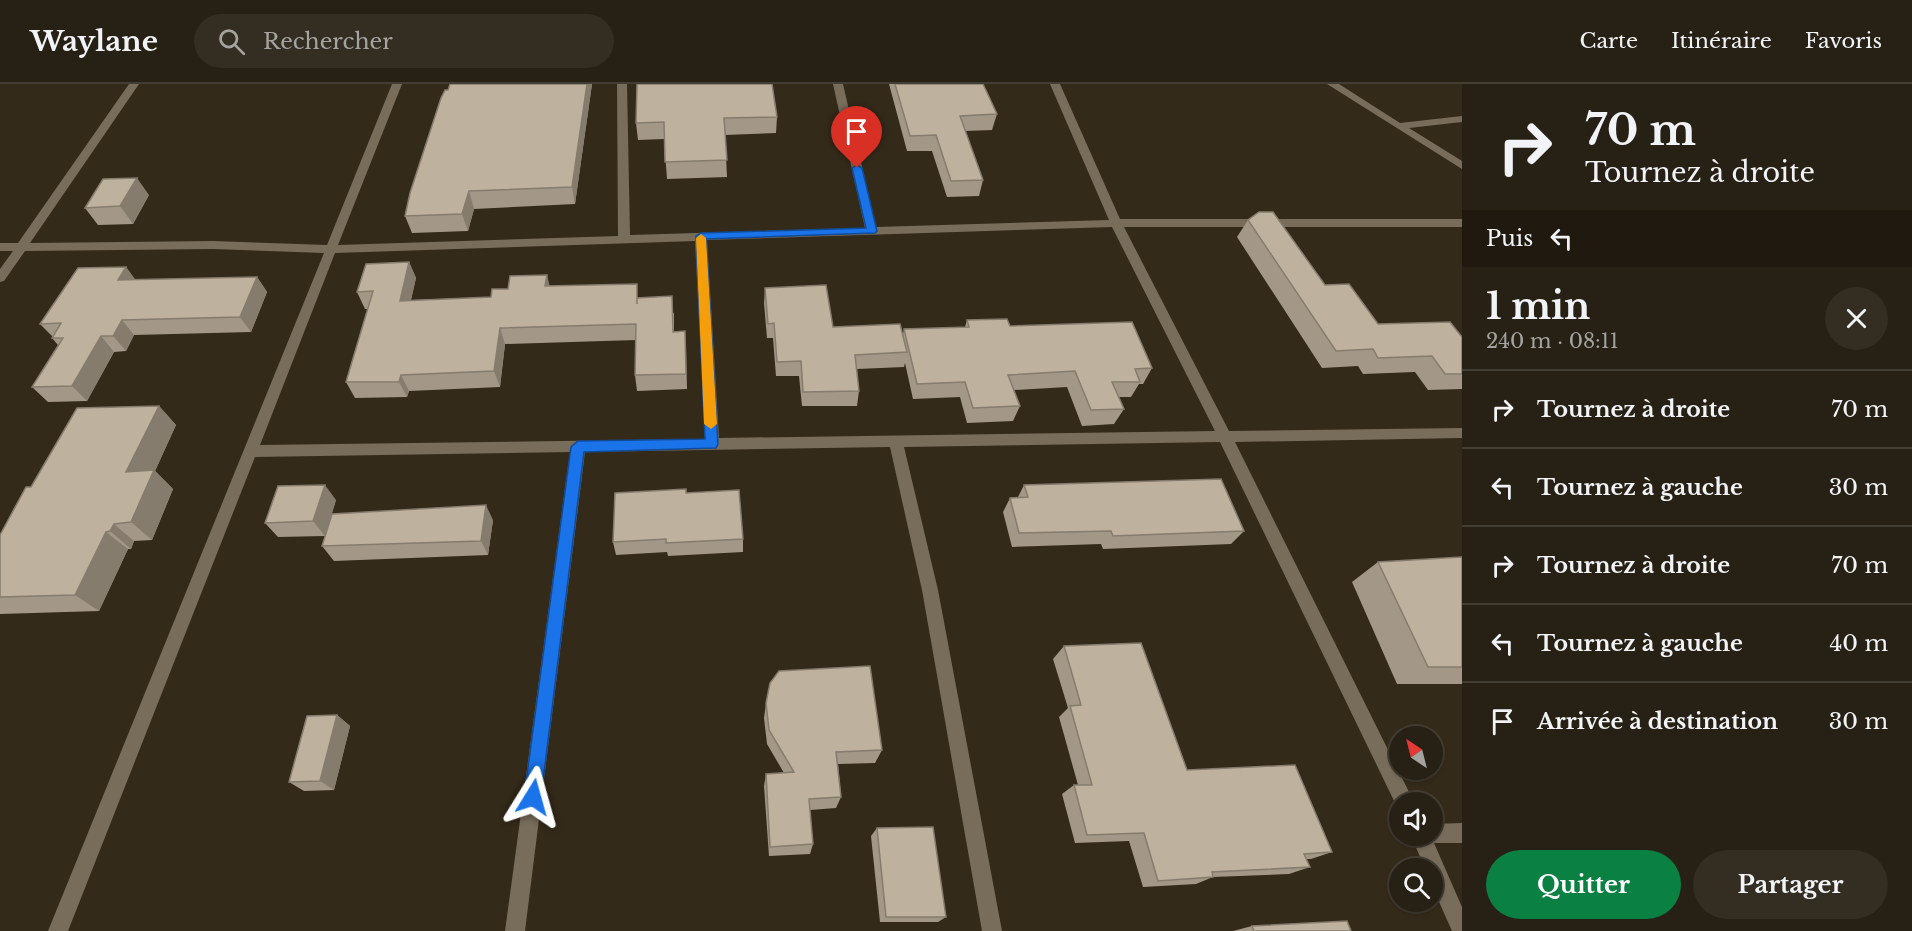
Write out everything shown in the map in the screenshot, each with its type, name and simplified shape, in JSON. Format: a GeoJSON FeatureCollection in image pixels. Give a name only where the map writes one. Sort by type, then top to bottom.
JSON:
{"type":"FeatureCollection","features":[{"type":"Feature","properties":{"kind":"street"},"geometry":{"type":"LineString","coordinates":[[0,278],[134,84]]}},
{"type":"Feature","properties":{"kind":"street"},"geometry":{"type":"LineString","coordinates":[[58,931],[397,84]]}},
{"type":"Feature","properties":{"kind":"street"},"geometry":{"type":"LineString","coordinates":[[622,84],[624,239]]}},
{"type":"Feature","properties":{"kind":"street"},"geometry":{"type":"LineString","coordinates":[[838,84],[872,231]]}},
{"type":"Feature","properties":{"kind":"street"},"geometry":{"type":"LineString","coordinates":[[1055,84],[1116,223],[1225,437],[1400,792]]}},
{"type":"Feature","properties":{"kind":"street"},"geometry":{"type":"LineString","coordinates":[[1332,84],[1462,166]]}},
{"type":"Feature","properties":{"kind":"street"},"geometry":{"type":"LineString","coordinates":[[1398,126],[1462,119]]}},
{"type":"Feature","properties":{"kind":"street"},"geometry":{"type":"LineString","coordinates":[[0,247],[213,245],[331,249],[1116,223],[1462,223]]}},
{"type":"Feature","properties":{"kind":"street"},"geometry":{"type":"LineString","coordinates":[[701,236],[712,444]]}},
{"type":"Feature","properties":{"kind":"street"},"geometry":{"type":"LineString","coordinates":[[250,451],[1462,433]]}},
{"type":"Feature","properties":{"kind":"street"},"geometry":{"type":"LineString","coordinates":[[896,442],[930,590],[992,931]]}},
{"type":"Feature","properties":{"kind":"street"},"geometry":{"type":"LineString","coordinates":[[515,931],[578,447]]}},
{"type":"Feature","properties":{"kind":"street"},"geometry":{"type":"LineString","coordinates":[[1443,834],[1462,833]]}},
{"type":"Feature","properties":{"kind":"street"},"geometry":{"type":"LineString","coordinates":[[1425,846],[1462,931]]}},
{"type":"Feature","properties":{"kind":"building"},"geometry":{"type":"Polygon","coordinates":[[[450,84],[587,84],[572,187],[469,191],[462,214],[405,216],[410,193],[441,98],[450,84]]]}},
{"type":"Feature","properties":{"kind":"building"},"geometry":{"type":"Polygon","coordinates":[[[637,84],[772,84],[777,117],[724,118],[727,160],[665,162],[664,122],[636,123],[637,84]]]}},
{"type":"Feature","properties":{"kind":"building"},"geometry":{"type":"Polygon","coordinates":[[[895,84],[983,84],[997,114],[960,116],[983,180],[951,181],[936,135],[910,136],[895,84]]]}},
{"type":"Feature","properties":{"kind":"building"},"geometry":{"type":"Polygon","coordinates":[[[137,178],[120,206],[85,208],[103,179],[137,178]]]}},
{"type":"Feature","properties":{"kind":"building"},"geometry":{"type":"Polygon","coordinates":[[[1259,212],[1273,212],[1325,285],[1349,284],[1378,324],[1450,322],[1462,337],[1462,374],[1445,374],[1432,356],[1378,358],[1373,349],[1336,351],[1248,220],[1259,212]]]}},
{"type":"Feature","properties":{"kind":"building"},"geometry":{"type":"Polygon","coordinates":[[[409,262],[400,301],[491,297],[492,289],[508,289],[510,276],[547,275],[545,286],[637,284],[637,298],[672,296],[673,332],[685,331],[686,374],[635,375],[636,324],[500,328],[494,371],[401,375],[399,382],[346,382],[373,291],[357,292],[366,264],[409,262]]]}},
{"type":"Feature","properties":{"kind":"building"},"geometry":{"type":"Polygon","coordinates":[[[126,267],[118,280],[257,277],[240,317],[122,320],[113,336],[101,336],[72,386],[32,387],[63,338],[52,338],[61,323],[40,324],[78,268],[126,267]]]}},
{"type":"Feature","properties":{"kind":"building"},"geometry":{"type":"Polygon","coordinates":[[[826,285],[833,327],[900,324],[907,352],[855,355],[859,391],[803,392],[801,361],[777,362],[774,323],[768,324],[765,288],[826,285]]]}},
{"type":"Feature","properties":{"kind":"building"},"geometry":{"type":"Polygon","coordinates":[[[1007,319],[1010,326],[1132,322],[1152,368],[1135,369],[1140,382],[1112,382],[1124,409],[1091,410],[1075,371],[1008,375],[1020,406],[973,408],[965,382],[917,384],[904,329],[969,327],[967,320],[1007,319]]]}},
{"type":"Feature","properties":{"kind":"building"},"geometry":{"type":"Polygon","coordinates":[[[159,406],[126,472],[154,470],[131,522],[114,524],[110,531],[106,532],[75,595],[0,597],[0,535],[26,487],[31,487],[77,408],[159,406]]]}},
{"type":"Feature","properties":{"kind":"building"},"geometry":{"type":"Polygon","coordinates":[[[1221,479],[1244,531],[1113,536],[1111,531],[1019,533],[1010,498],[1028,497],[1024,485],[1221,479]]]}},
{"type":"Feature","properties":{"kind":"building"},"geometry":{"type":"Polygon","coordinates":[[[325,485],[313,521],[265,523],[278,486],[325,485]]]}},
{"type":"Feature","properties":{"kind":"building"},"geometry":{"type":"Polygon","coordinates":[[[686,489],[686,493],[739,490],[743,539],[666,543],[666,539],[613,542],[615,493],[686,489]]]}},
{"type":"Feature","properties":{"kind":"building"},"geometry":{"type":"Polygon","coordinates":[[[486,505],[481,541],[322,546],[332,514],[486,505]]]}},
{"type":"Feature","properties":{"kind":"building"},"geometry":{"type":"Polygon","coordinates":[[[1462,557],[1462,667],[1428,667],[1378,562],[1462,557]]]}},
{"type":"Feature","properties":{"kind":"building"},"geometry":{"type":"Polygon","coordinates":[[[1141,643],[1187,770],[1295,765],[1332,852],[1304,854],[1310,867],[1212,872],[1213,877],[1158,881],[1144,833],[1087,835],[1074,785],[1092,785],[1070,706],[1081,705],[1064,646],[1141,643]]]}},
{"type":"Feature","properties":{"kind":"building"},"geometry":{"type":"Polygon","coordinates":[[[870,666],[882,750],[836,752],[841,797],[809,799],[813,844],[770,847],[766,774],[794,772],[769,730],[766,703],[770,683],[779,671],[870,666]]]}},
{"type":"Feature","properties":{"kind":"building"},"geometry":{"type":"Polygon","coordinates":[[[337,715],[320,781],[289,782],[307,716],[337,715]]]}},
{"type":"Feature","properties":{"kind":"building"},"geometry":{"type":"Polygon","coordinates":[[[933,827],[946,917],[886,917],[877,828],[933,827]]]}},
{"type":"Feature","properties":{"kind":"building"},"geometry":{"type":"Polygon","coordinates":[[[1347,921],[1351,931],[1254,931],[1252,926],[1347,921]]]}},
{"type":"Feature","properties":{"kind":"slow traffic"},"geometry":{"type":"LineString","coordinates":[[701,238],[711,424]]}},
{"type":"Feature","properties":{"kind":"route"},"geometry":{"type":"LineString","coordinates":[[533,797],[578,447],[712,444],[701,236],[872,231],[857,168]]}}]}
